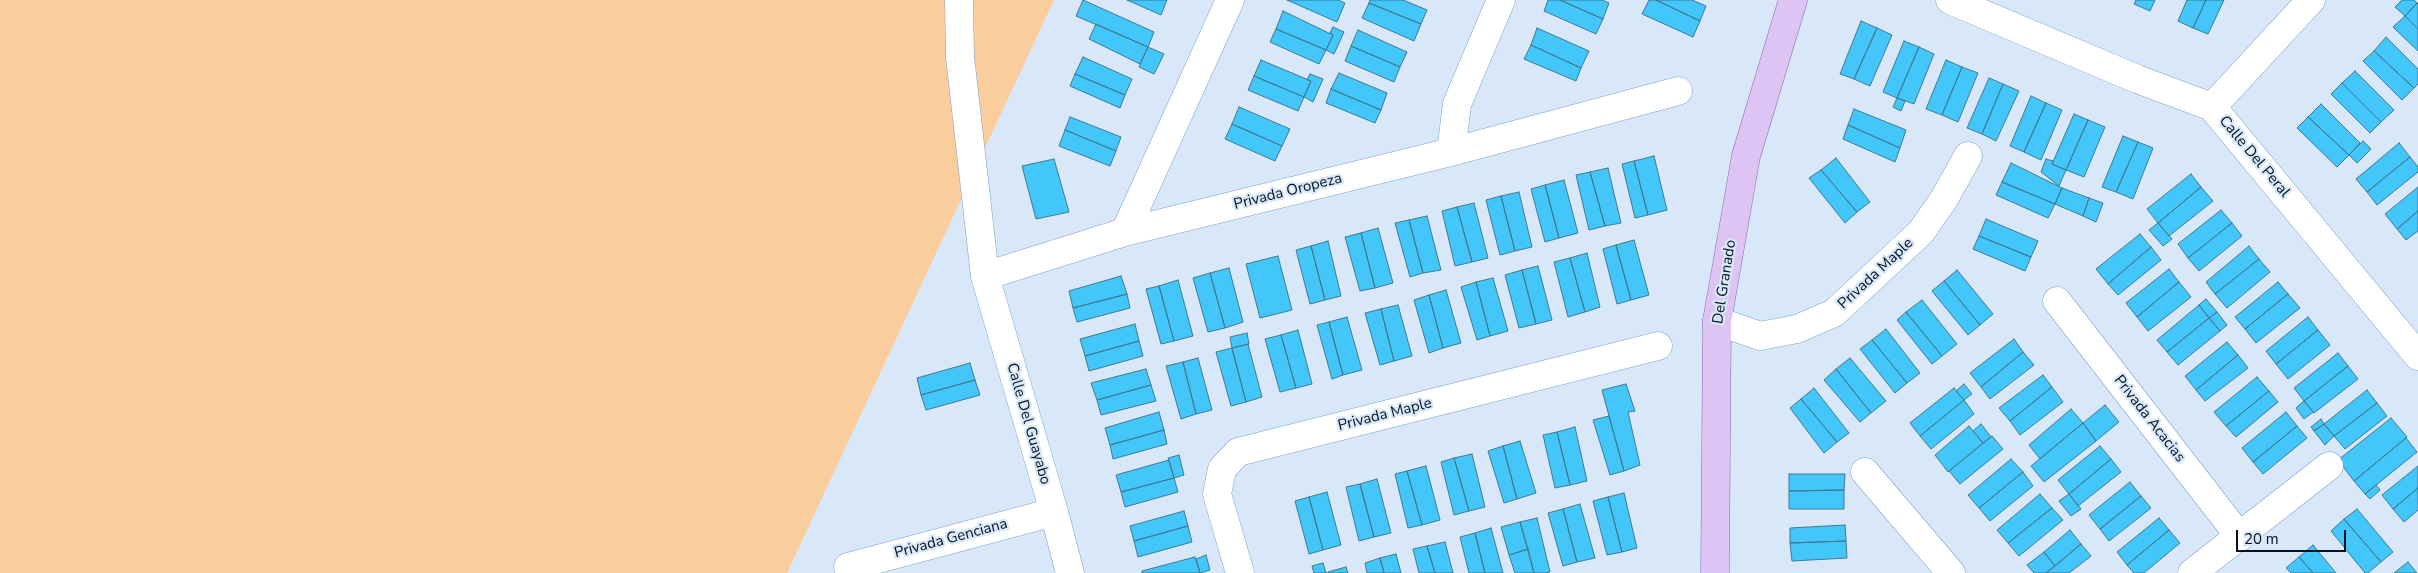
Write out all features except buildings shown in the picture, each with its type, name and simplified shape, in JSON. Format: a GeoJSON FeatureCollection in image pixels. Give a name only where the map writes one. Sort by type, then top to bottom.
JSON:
{"type":"FeatureCollection","features":[{"type":"Feature","properties":{"kind":"main road","name":"Del Granado"},"geometry":{"type":"LineString","coordinates":[[1714,573],[1717,321],[1746,156],[1793,0]]}},
{"type":"Feature","properties":{"kind":"street","name":"Calle Del Guayabo"},"geometry":{"type":"LineString","coordinates":[[959,0],[960,57],[985,276],[1070,573]]}},
{"type":"Feature","properties":{"kind":"street"},"geometry":{"type":"LineString","coordinates":[[1125,232],[1230,0]]}},
{"type":"Feature","properties":{"kind":"street"},"geometry":{"type":"LineString","coordinates":[[1451,152],[1458,104],[1501,0]]}},
{"type":"Feature","properties":{"kind":"street"},"geometry":{"type":"LineString","coordinates":[[2212,107],[2311,0]]}},
{"type":"Feature","properties":{"kind":"street","name":"Calle Del Peral"},"geometry":{"type":"LineString","coordinates":[[1958,1],[2137,79],[2212,107],[2418,356]]}},
{"type":"Feature","properties":{"kind":"street","name":"Privada Oropeza"},"geometry":{"type":"LineString","coordinates":[[985,276],[1125,232],[1451,152],[1678,91]]}},
{"type":"Feature","properties":{"kind":"street","name":"Privada Maple"},"geometry":{"type":"LineString","coordinates":[[1717,321],[1760,336],[1797,329],[1834,313],[1921,232],[1944,199],[1968,156]]}},
{"type":"Feature","properties":{"kind":"street","name":"Privada Acacias"},"geometry":{"type":"LineString","coordinates":[[2057,301],[2240,537]]}},
{"type":"Feature","properties":{"kind":"street","name":"Privada Maple"},"geometry":{"type":"LineString","coordinates":[[1240,573],[1217,494],[1222,469],[1238,452],[1658,346]]}},
{"type":"Feature","properties":{"kind":"street"},"geometry":{"type":"LineString","coordinates":[[2192,573],[2329,466]]}},
{"type":"Feature","properties":{"kind":"street"},"geometry":{"type":"LineString","coordinates":[[1866,472],[1951,573]]}},
{"type":"Feature","properties":{"kind":"street","name":"Privada Genciana"},"geometry":{"type":"LineString","coordinates":[[848,567],[1054,512]]}},
{"type":"Feature","properties":{"kind":"shaded area"},"geometry":{"type":"Polygon","coordinates":[[[0,0],[1054,0],[787,573],[0,573],[0,0]]]}}]}
